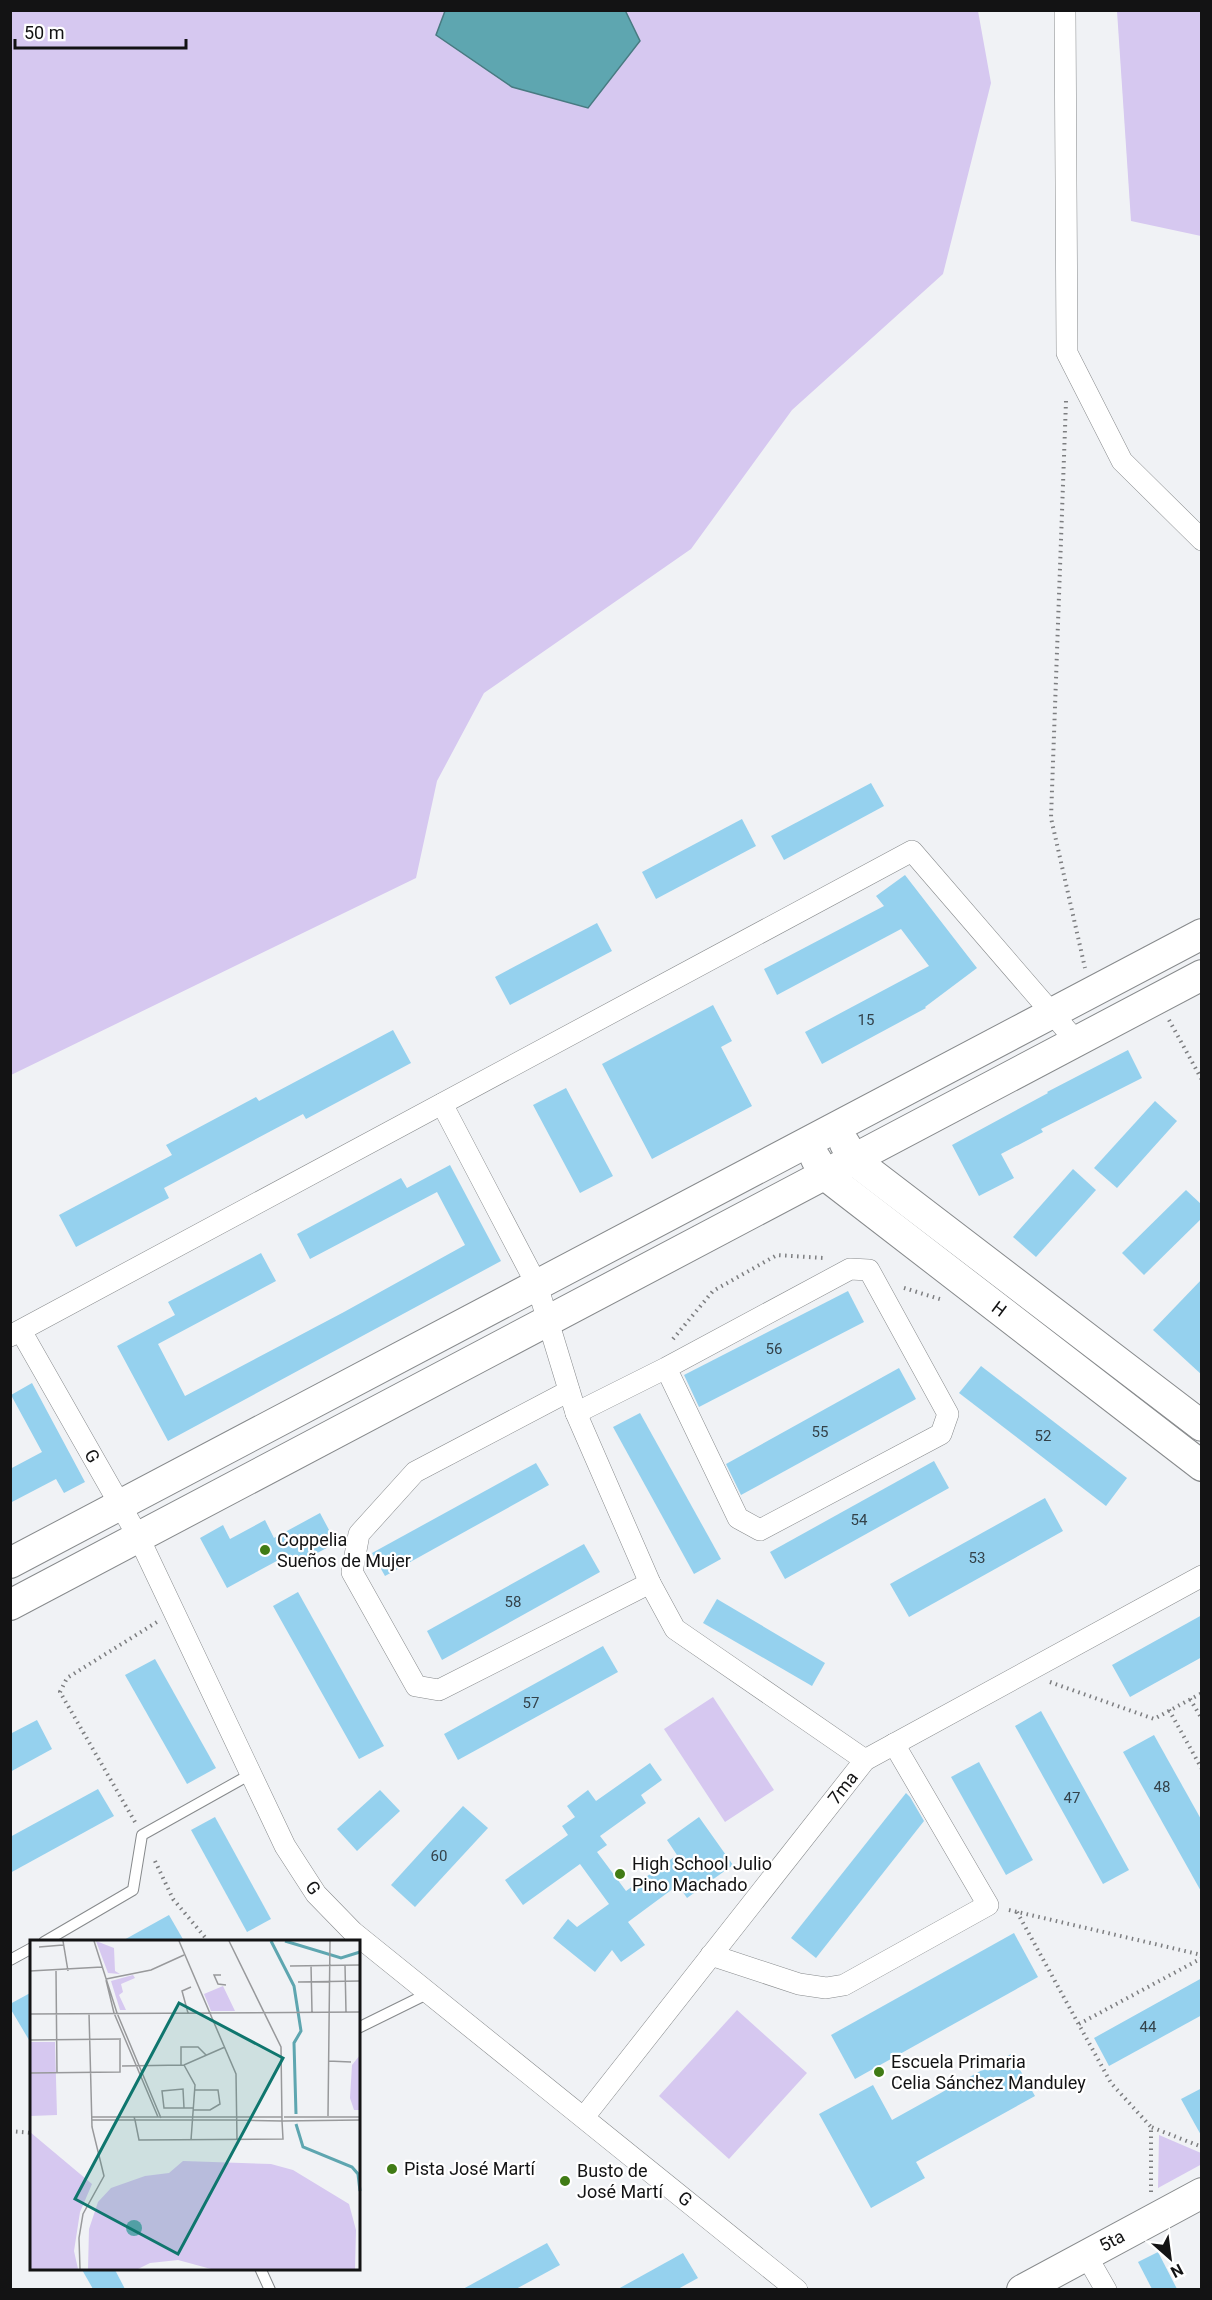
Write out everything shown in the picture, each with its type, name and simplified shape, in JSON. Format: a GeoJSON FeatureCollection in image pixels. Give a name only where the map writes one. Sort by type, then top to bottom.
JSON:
{"type":"FeatureCollection","features":[{"type":"Feature","properties":{"kind":"street"},"geometry":{"type":"LineString","coordinates":[[1065,10],[1067,353],[1122,461],[1202,540]]}},
{"type":"Feature","properties":{"kind":"street"},"geometry":{"type":"LineString","coordinates":[[16,1333],[912,850],[1076,1041]]}},
{"type":"Feature","properties":{"kind":"street"},"geometry":{"type":"LineString","coordinates":[[10,1563],[1202,934]]}},
{"type":"Feature","properties":{"kind":"street"},"geometry":{"type":"LineString","coordinates":[[10,1605],[1202,975]]}},
{"type":"Feature","properties":{"kind":"street"},"geometry":{"type":"LineString","coordinates":[[442,1104],[537,1285],[576,1413],[650,1583],[675,1629],[865,1760]]}},
{"type":"Feature","properties":{"kind":"street","name":"H"},"geometry":{"type":"LineString","coordinates":[[836,1128],[854,1160],[1202,1426]]}},
{"type":"Feature","properties":{"kind":"street","name":"H"},"geometry":{"type":"LineString","coordinates":[[808,1143],[825,1175],[1202,1466]]}},
{"type":"Feature","properties":{"kind":"street"},"geometry":{"type":"LineString","coordinates":[[576,1413],[666,1368],[850,1269],[869,1270],[948,1414],[940,1434],[760,1530],[738,1518],[666,1368]]}},
{"type":"Feature","properties":{"kind":"street","name":"G"},"geometry":{"type":"LineString","coordinates":[[16,1333],[139,1538],[285,1846],[316,1894],[353,1932],[797,2289]]}},
{"type":"Feature","properties":{"kind":"street"},"geometry":{"type":"LineString","coordinates":[[569,1391],[415,1472],[359,1534],[352,1572],[416,1686],[438,1690],[650,1583]]}},
{"type":"Feature","properties":{"kind":"street","name":"7ma"},"geometry":{"type":"LineString","coordinates":[[584,2117],[865,1760],[1202,1576]]}},
{"type":"Feature","properties":{"kind":"street"},"geometry":{"type":"LineString","coordinates":[[711,1955],[799,1983],[826,1989],[844,1985],[988,1905],[894,1744]]}},
{"type":"Feature","properties":{"kind":"street","name":"5ta"},"geometry":{"type":"LineString","coordinates":[[1022,2289],[1202,2193]]}},
{"type":"Feature","properties":{"kind":"street"},"geometry":{"type":"LineString","coordinates":[[1086,2255],[1106,2289]]}},
{"type":"Feature","properties":{"kind":"lane"},"geometry":{"type":"LineString","coordinates":[[46,1940],[133,1890],[142,1835],[251,1774]]}},
{"type":"Feature","properties":{"kind":"lane"},"geometry":{"type":"LineString","coordinates":[[10,1960],[30,1949]]}},
{"type":"Feature","properties":{"kind":"lane"},"geometry":{"type":"LineString","coordinates":[[360,2027],[429,1993]]}},
{"type":"Feature","properties":{"kind":"lane"},"geometry":{"type":"LineString","coordinates":[[261,2270],[270,2289]]}},
{"type":"Feature","properties":{"kind":"path"},"geometry":{"type":"LineString","coordinates":[[1067,353],[1051,818],[1091,992]]}},
{"type":"Feature","properties":{"kind":"path"},"geometry":{"type":"LineString","coordinates":[[1157,999],[1202,1080]]}},
{"type":"Feature","properties":{"kind":"path"},"geometry":{"type":"LineString","coordinates":[[174,1611],[67,1678],[60,1692],[142,1835],[173,1899],[208,1940]]}},
{"type":"Feature","properties":{"kind":"path"},"geometry":{"type":"LineString","coordinates":[[1024,1673],[1154,1719],[1202,1693]]}},
{"type":"Feature","properties":{"kind":"path"},"geometry":{"type":"LineString","coordinates":[[1190,1699],[1202,1719]]}},
{"type":"Feature","properties":{"kind":"path"},"geometry":{"type":"LineString","coordinates":[[1169,1710],[1202,1769]]}},
{"type":"Feature","properties":{"kind":"path"},"geometry":{"type":"LineString","coordinates":[[988,1905],[1202,1956]]}},
{"type":"Feature","properties":{"kind":"path"},"geometry":{"type":"LineString","coordinates":[[1017,1912],[1111,2083],[1151,2127],[1202,2147]]}},
{"type":"Feature","properties":{"kind":"path"},"geometry":{"type":"LineString","coordinates":[[1079,2024],[1202,1956]]}},
{"type":"Feature","properties":{"kind":"path"},"geometry":{"type":"LineString","coordinates":[[1151,2127],[1151,2220]]}},
{"type":"Feature","properties":{"kind":"path"},"geometry":{"type":"LineString","coordinates":[[10,2131],[30,2133]]}},
{"type":"Feature","properties":{"kind":"shaded area"},"geometry":{"type":"Polygon","coordinates":[[[11,11],[978,11],[991,83],[943,274],[792,410],[691,549],[484,693],[437,781],[416,878],[11,1075],[11,11]]]}},
{"type":"Feature","properties":{"kind":"shaded area"},"geometry":{"type":"Polygon","coordinates":[[[1117,11],[1201,11],[1201,236],[1131,221],[1117,11]]]}},
{"type":"Feature","properties":{"kind":"shaded area"},"geometry":{"type":"Polygon","coordinates":[[[713,1697],[774,1790],[725,1822],[664,1729],[713,1697]]]}},
{"type":"Feature","properties":{"kind":"shaded area"},"geometry":{"type":"Polygon","coordinates":[[[737,2010],[807,2073],[729,2159],[659,2096],[737,2010]]]}},
{"type":"Feature","properties":{"kind":"shaded area"},"geometry":{"type":"Polygon","coordinates":[[[1159,2135],[1201,2153],[1202,2164],[1158,2188],[1159,2135]]]}},
{"type":"Feature","properties":{"kind":"water"},"geometry":{"type":"Polygon","coordinates":[[[625,10],[640,41],[588,108],[512,87],[436,35],[445,11],[625,10]]]}},
{"type":"Feature","properties":{"kind":"building"},"geometry":{"type":"Polygon","coordinates":[[[871,783],[884,806],[784,860],[771,836],[871,783]]]}},
{"type":"Feature","properties":{"kind":"building"},"geometry":{"type":"Polygon","coordinates":[[[742,819],[756,846],[656,899],[642,872],[742,819]]]}},
{"type":"Feature","properties":{"kind":"building"},"geometry":{"type":"Polygon","coordinates":[[[905,875],[977,968],[926,1008],[822,1064],[805,1032],[929,966],[901,929],[777,995],[764,969],[884,906],[876,896],[905,875]]]}},
{"type":"Feature","properties":{"kind":"building"},"geometry":{"type":"Polygon","coordinates":[[[597,923],[612,951],[510,1005],[495,977],[597,923]]]}},
{"type":"Feature","properties":{"kind":"building"},"geometry":{"type":"Polygon","coordinates":[[[713,1005],[732,1041],[721,1047],[752,1106],[652,1159],[602,1064],[713,1005]]]}},
{"type":"Feature","properties":{"kind":"building"},"geometry":{"type":"Polygon","coordinates":[[[393,1030],[411,1063],[306,1119],[303,1114],[164,1188],[169,1198],[76,1247],[59,1215],[172,1155],[166,1145],[256,1097],[259,1101],[393,1030]]]}},
{"type":"Feature","properties":{"kind":"building"},"geometry":{"type":"Polygon","coordinates":[[[1128,1050],[1142,1078],[1041,1129],[1043,1132],[1001,1154],[1014,1178],[979,1196],[952,1145],[1128,1050]]]}},
{"type":"Feature","properties":{"kind":"building"},"geometry":{"type":"Polygon","coordinates":[[[566,1088],[613,1176],[580,1193],[533,1105],[566,1088]]]}},
{"type":"Feature","properties":{"kind":"building"},"geometry":{"type":"Polygon","coordinates":[[[1155,1101],[1177,1121],[1117,1188],[1094,1168],[1155,1101]]]}},
{"type":"Feature","properties":{"kind":"building"},"geometry":{"type":"Polygon","coordinates":[[[450,1165],[501,1261],[168,1441],[117,1346],[175,1315],[168,1302],[261,1253],[276,1281],[158,1344],[185,1396],[344,1312],[465,1245],[437,1192],[310,1259],[297,1234],[401,1178],[407,1188],[450,1165]]]}},
{"type":"Feature","properties":{"kind":"building"},"geometry":{"type":"Polygon","coordinates":[[[1073,1169],[1096,1190],[1036,1257],[1013,1237],[1073,1169]]]}},
{"type":"Feature","properties":{"kind":"building"},"geometry":{"type":"Polygon","coordinates":[[[1186,1190],[1202,1205],[1202,1218],[1144,1275],[1122,1253],[1186,1190]]]}},
{"type":"Feature","properties":{"kind":"building"},"geometry":{"type":"Polygon","coordinates":[[[1202,1279],[1202,1375],[1153,1330],[1202,1279]]]}},
{"type":"Feature","properties":{"kind":"building"},"geometry":{"type":"Polygon","coordinates":[[[848,1291],[864,1322],[699,1407],[684,1375],[848,1291]]]}},
{"type":"Feature","properties":{"kind":"building"},"geometry":{"type":"Polygon","coordinates":[[[981,1366],[1127,1478],[1106,1506],[959,1393],[981,1366]]]}},
{"type":"Feature","properties":{"kind":"building"},"geometry":{"type":"Polygon","coordinates":[[[899,1368],[916,1399],[741,1495],[726,1464],[899,1368]]]}},
{"type":"Feature","properties":{"kind":"building"},"geometry":{"type":"Polygon","coordinates":[[[32,1383],[85,1482],[64,1493],[56,1479],[10,1503],[10,1469],[42,1452],[11,1395],[32,1383]]]}},
{"type":"Feature","properties":{"kind":"building"},"geometry":{"type":"Polygon","coordinates":[[[640,1413],[721,1559],[694,1574],[613,1427],[640,1413]]]}},
{"type":"Feature","properties":{"kind":"building"},"geometry":{"type":"Polygon","coordinates":[[[934,1461],[949,1488],[785,1579],[770,1552],[934,1461]]]}},
{"type":"Feature","properties":{"kind":"building"},"geometry":{"type":"Polygon","coordinates":[[[536,1463],[549,1485],[385,1576],[372,1553],[536,1463]]]}},
{"type":"Feature","properties":{"kind":"building"},"geometry":{"type":"Polygon","coordinates":[[[1045,1498],[1063,1531],[909,1617],[890,1584],[1045,1498]]]}},
{"type":"Feature","properties":{"kind":"building","name":"Coppelia Sueños de Mujer"},"geometry":{"type":"Polygon","coordinates":[[[320,1513],[336,1543],[291,1567],[286,1556],[227,1588],[200,1538],[223,1525],[230,1539],[265,1520],[274,1538],[320,1513]]]}},
{"type":"Feature","properties":{"kind":"building"},"geometry":{"type":"Polygon","coordinates":[[[584,1544],[600,1572],[442,1660],[427,1631],[584,1544]]]}},
{"type":"Feature","properties":{"kind":"building"},"geometry":{"type":"Polygon","coordinates":[[[298,1592],[384,1746],[359,1759],[273,1606],[298,1592]]]}},
{"type":"Feature","properties":{"kind":"building"},"geometry":{"type":"Polygon","coordinates":[[[717,1599],[825,1663],[812,1686],[703,1623],[717,1599]]]}},
{"type":"Feature","properties":{"kind":"building"},"geometry":{"type":"Polygon","coordinates":[[[1202,1615],[1202,1657],[1130,1697],[1112,1665],[1202,1615]]]}},
{"type":"Feature","properties":{"kind":"building"},"geometry":{"type":"Polygon","coordinates":[[[603,1646],[618,1672],[458,1760],[444,1734],[603,1646]]]}},
{"type":"Feature","properties":{"kind":"building"},"geometry":{"type":"Polygon","coordinates":[[[155,1659],[216,1768],[187,1784],[125,1675],[155,1659]]]}},
{"type":"Feature","properties":{"kind":"building"},"geometry":{"type":"Polygon","coordinates":[[[1041,1711],[1129,1870],[1103,1884],[1015,1726],[1041,1711]]]}},
{"type":"Feature","properties":{"kind":"building"},"geometry":{"type":"Polygon","coordinates":[[[37,1720],[52,1749],[10,1772],[10,1734],[37,1720]]]}},
{"type":"Feature","properties":{"kind":"building"},"geometry":{"type":"Polygon","coordinates":[[[1154,1735],[1202,1821],[1202,1893],[1123,1752],[1154,1735]]]}},
{"type":"Feature","properties":{"kind":"building"},"geometry":{"type":"Polygon","coordinates":[[[979,1762],[1033,1860],[1006,1875],[951,1777],[979,1762]]]}},
{"type":"Feature","properties":{"kind":"building"},"geometry":{"type":"Polygon","coordinates":[[[650,1763],[662,1780],[641,1795],[646,1803],[600,1836],[607,1845],[597,1852],[626,1891],[677,1855],[667,1840],[699,1817],[733,1865],[687,1898],[678,1885],[628,1922],[645,1945],[621,1962],[612,1950],[595,1972],[553,1938],[568,1919],[577,1927],[609,1904],[580,1864],[523,1905],[505,1880],[568,1835],[562,1826],[575,1817],[567,1806],[588,1790],[596,1801],[650,1763]]]}},
{"type":"Feature","properties":{"kind":"building"},"geometry":{"type":"Polygon","coordinates":[[[98,1789],[114,1816],[10,1873],[10,1837],[98,1789]]]}},
{"type":"Feature","properties":{"kind":"building"},"geometry":{"type":"Polygon","coordinates":[[[380,1790],[400,1811],[357,1851],[337,1829],[380,1790]]]}},
{"type":"Feature","properties":{"kind":"building"},"geometry":{"type":"Polygon","coordinates":[[[906,1793],[924,1821],[816,1958],[791,1938],[906,1793]]]}},
{"type":"Feature","properties":{"kind":"building"},"geometry":{"type":"Polygon","coordinates":[[[463,1806],[488,1828],[415,1907],[391,1885],[463,1806]]]}},
{"type":"Feature","properties":{"kind":"building"},"geometry":{"type":"Polygon","coordinates":[[[215,1817],[271,1919],[247,1932],[191,1830],[215,1817]]]}},
{"type":"Feature","properties":{"kind":"building"},"geometry":{"type":"Polygon","coordinates":[[[169,1915],[183,1940],[124,1940],[169,1915]]]}},
{"type":"Feature","properties":{"kind":"building"},"geometry":{"type":"Polygon","coordinates":[[[1014,1933],[1038,1977],[855,2079],[831,2035],[1014,1933]]]}},
{"type":"Feature","properties":{"kind":"building"},"geometry":{"type":"Polygon","coordinates":[[[1202,1978],[1202,2015],[1109,2066],[1094,2038],[1202,1978]]]}},
{"type":"Feature","properties":{"kind":"building"},"geometry":{"type":"Polygon","coordinates":[[[30,1993],[30,2042],[10,2008],[10,2004],[30,1993]]]}},
{"type":"Feature","properties":{"kind":"building"},"geometry":{"type":"Polygon","coordinates":[[[1011,2054],[1035,2096],[916,2162],[925,2178],[871,2208],[819,2114],[873,2085],[892,2120],[1011,2054]]]}},
{"type":"Feature","properties":{"kind":"building"},"geometry":{"type":"Polygon","coordinates":[[[1202,2088],[1202,2137],[1181,2099],[1202,2088]]]}},
{"type":"Feature","properties":{"kind":"building"},"geometry":{"type":"Polygon","coordinates":[[[547,2243],[560,2265],[516,2289],[463,2289],[547,2243]]]}},
{"type":"Feature","properties":{"kind":"building"},"geometry":{"type":"Polygon","coordinates":[[[1158,2252],[1177,2289],[1152,2289],[1138,2262],[1158,2252]]]}},
{"type":"Feature","properties":{"kind":"building"},"geometry":{"type":"Polygon","coordinates":[[[683,2253],[698,2278],[678,2289],[618,2289],[683,2253]]]}},
{"type":"Feature","properties":{"kind":"building"},"geometry":{"type":"Polygon","coordinates":[[[82,2270],[115,2270],[125,2289],[93,2289],[82,2270]]]}},
{"type":"Feature","properties":{"kind":"place","name":"Coppelia Sueños de Mujer"},"geometry":{"type":"Point","coordinates":[265,1550]}},
{"type":"Feature","properties":{"kind":"place","name":"High School Julio Pino Machado"},"geometry":{"type":"Point","coordinates":[620,1874]}},
{"type":"Feature","properties":{"kind":"place","name":"Escuela Primaria Celia Sánchez Manduley"},"geometry":{"type":"Point","coordinates":[879,2072]}},
{"type":"Feature","properties":{"kind":"place","name":"Pista José Martí"},"geometry":{"type":"Point","coordinates":[392,2169]}},
{"type":"Feature","properties":{"kind":"place","name":"Busto de José Martí"},"geometry":{"type":"Point","coordinates":[565,2181]}}]}
